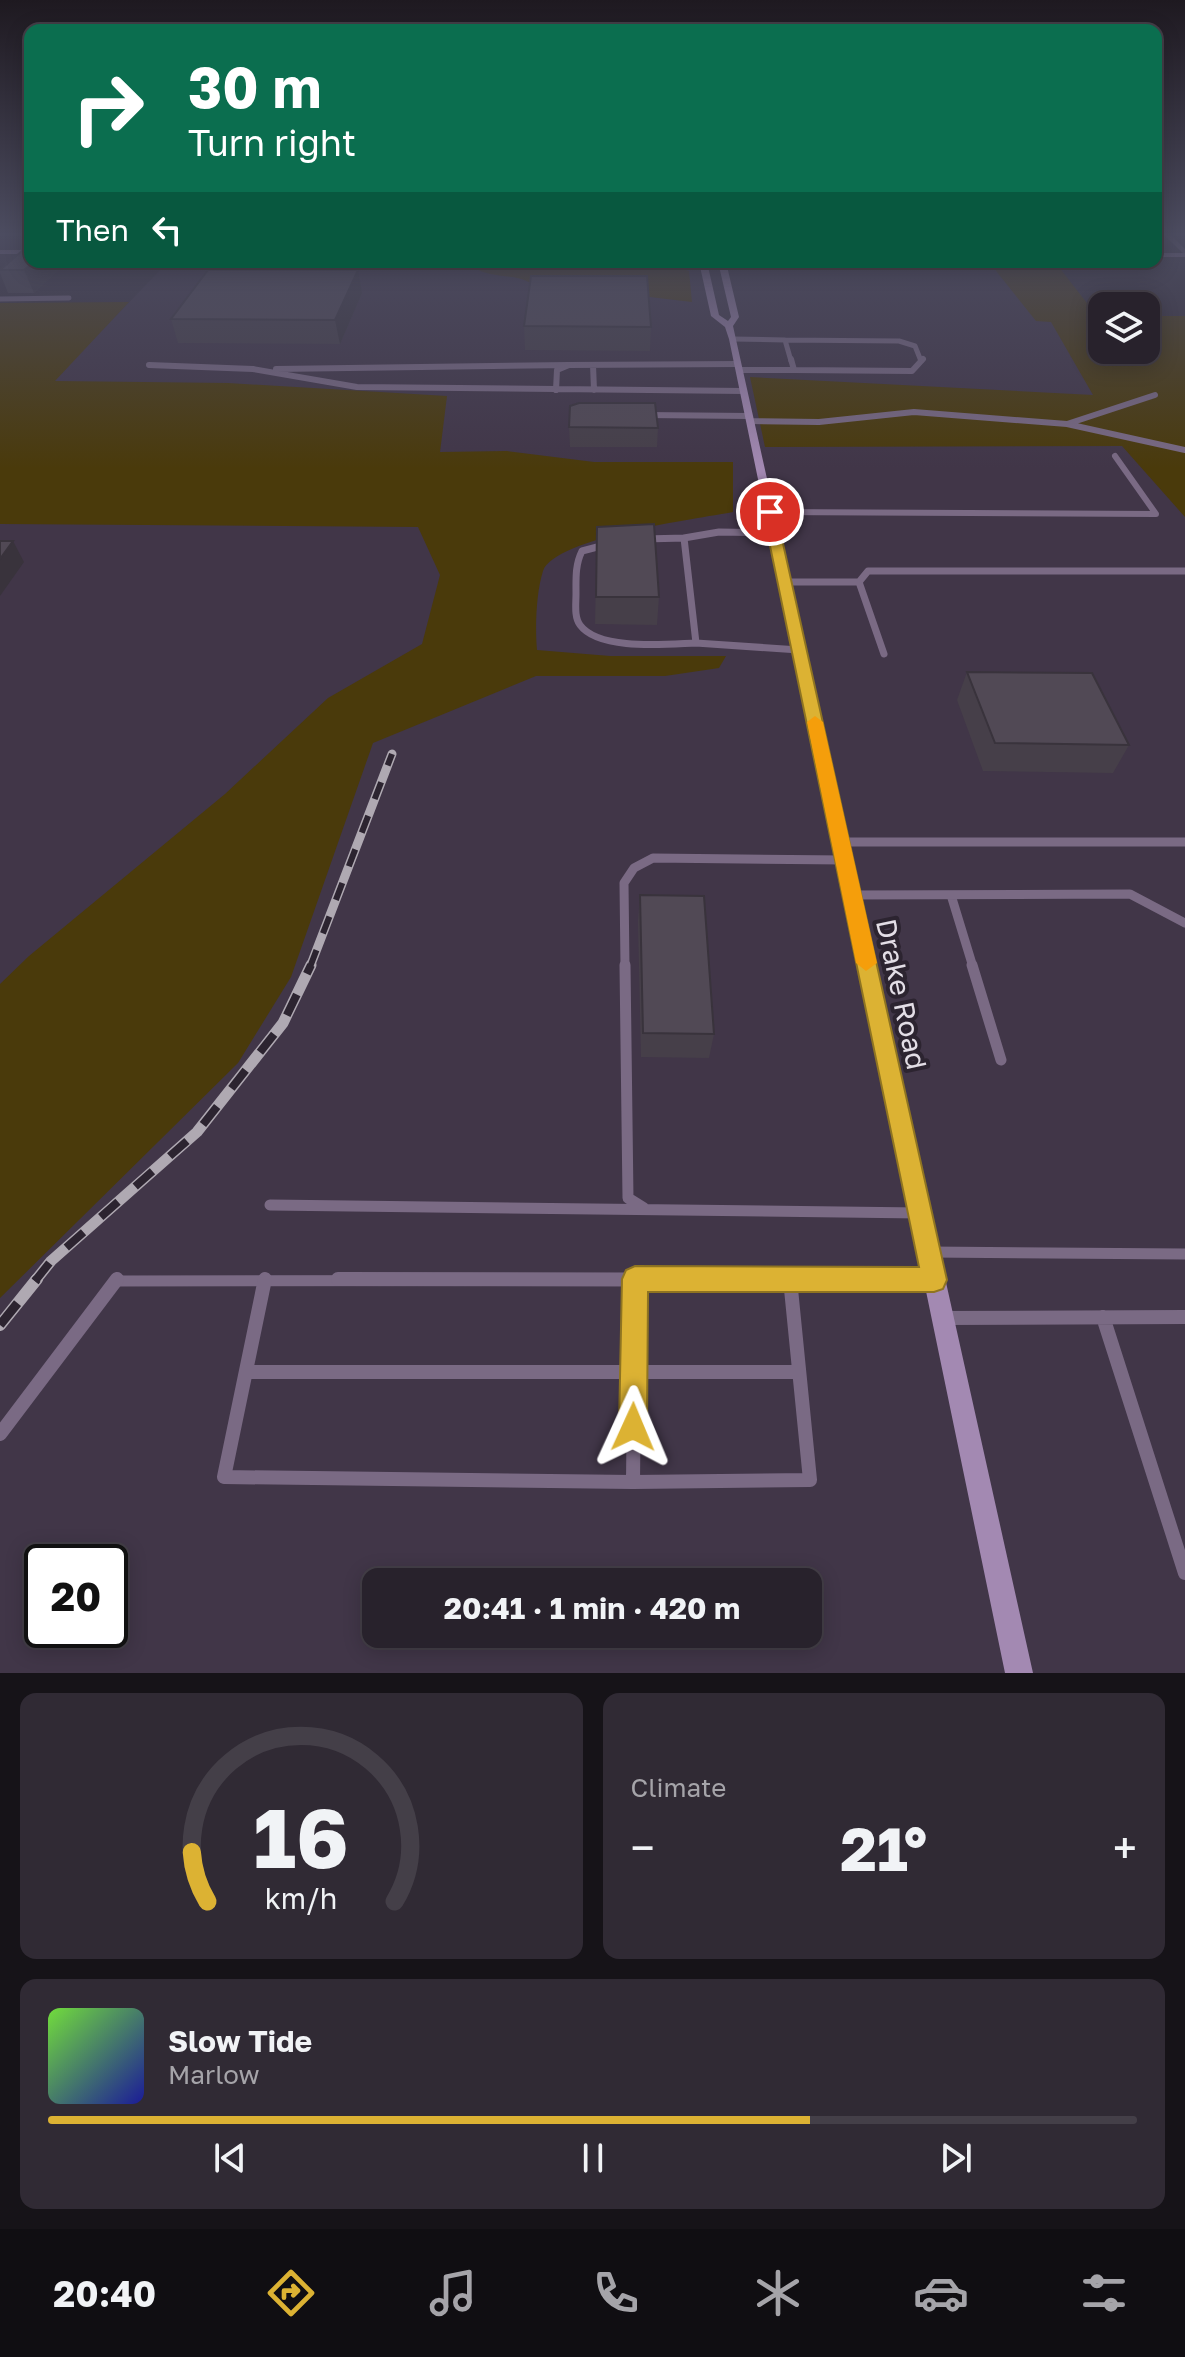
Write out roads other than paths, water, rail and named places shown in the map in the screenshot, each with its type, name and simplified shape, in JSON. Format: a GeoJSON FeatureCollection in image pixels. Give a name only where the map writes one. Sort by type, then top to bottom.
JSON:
{"type":"FeatureCollection","features":[{"type":"Feature","properties":{"kind":"street","name":"Drake Road"},"geometry":{"type":"LineString","coordinates":[[714,312],[731,332]]}},
{"type":"Feature","properties":{"kind":"street","name":"Drake Road"},"geometry":{"type":"LineString","coordinates":[[734,312],[731,332],[1019,1673]]}},
{"type":"Feature","properties":{"kind":"lane"},"geometry":{"type":"LineString","coordinates":[[149,365],[253,369],[593,365],[912,371],[923,359],[915,346],[899,341],[785,340],[731,332]]}},
{"type":"Feature","properties":{"kind":"lane"},"geometry":{"type":"LineString","coordinates":[[785,340],[794,370]]}},
{"type":"Feature","properties":{"kind":"lane"},"geometry":{"type":"LineString","coordinates":[[556,390],[557,370],[569,365]]}},
{"type":"Feature","properties":{"kind":"lane"},"geometry":{"type":"LineString","coordinates":[[593,365],[594,390]]}},
{"type":"Feature","properties":{"kind":"lane"},"geometry":{"type":"LineString","coordinates":[[253,369],[357,387],[744,391]]}},
{"type":"Feature","properties":{"kind":"lane"},"geometry":{"type":"LineString","coordinates":[[1067,424],[1155,395]]}},
{"type":"Feature","properties":{"kind":"lane"},"geometry":{"type":"LineString","coordinates":[[641,415],[819,422],[914,412],[1067,424],[1185,450]]}},
{"type":"Feature","properties":{"kind":"lane"},"geometry":{"type":"LineString","coordinates":[[770,512],[1156,514],[1115,456]]}},
{"type":"Feature","properties":{"kind":"lane"},"geometry":{"type":"LineString","coordinates":[[633,540],[686,538],[719,532],[774,533]]}},
{"type":"Feature","properties":{"kind":"lane"},"geometry":{"type":"LineString","coordinates":[[686,538],[696,643]]}},
{"type":"Feature","properties":{"kind":"lane"},"geometry":{"type":"LineString","coordinates":[[617,543],[582,551],[576,561],[576,617],[581,627],[593,634],[629,643],[696,643],[799,650]]}},
{"type":"Feature","properties":{"kind":"lane"},"geometry":{"type":"LineString","coordinates":[[859,582],[868,571],[1185,571]]}},
{"type":"Feature","properties":{"kind":"lane"},"geometry":{"type":"LineString","coordinates":[[785,582],[859,582]]}},
{"type":"Feature","properties":{"kind":"lane"},"geometry":{"type":"LineString","coordinates":[[859,582],[884,654]]}},
{"type":"Feature","properties":{"kind":"lane"},"geometry":{"type":"LineString","coordinates":[[644,1208],[628,1198],[624,883],[634,868],[653,858],[1185,842]]}},
{"type":"Feature","properties":{"kind":"lane"},"geometry":{"type":"LineString","coordinates":[[852,895],[1130,894],[1185,923]]}},
{"type":"Feature","properties":{"kind":"lane"},"geometry":{"type":"LineString","coordinates":[[951,895],[1001,1060]]}},
{"type":"Feature","properties":{"kind":"lane"},"geometry":{"type":"LineString","coordinates":[[270,1205],[920,1213]]}},
{"type":"Feature","properties":{"kind":"lane"},"geometry":{"type":"LineString","coordinates":[[929,1252],[1185,1254]]}},
{"type":"Feature","properties":{"kind":"lane"},"geometry":{"type":"LineString","coordinates":[[0,1434],[117,1278],[934,1280]]}},
{"type":"Feature","properties":{"kind":"lane"},"geometry":{"type":"LineString","coordinates":[[265,1278],[224,1477],[633,1482],[810,1480],[790,1279]]}},
{"type":"Feature","properties":{"kind":"lane"},"geometry":{"type":"LineString","coordinates":[[633,1482],[635,1279]]}},
{"type":"Feature","properties":{"kind":"lane"},"geometry":{"type":"LineString","coordinates":[[1103,1317],[1185,1573]]}},
{"type":"Feature","properties":{"kind":"lane"},"geometry":{"type":"LineString","coordinates":[[943,1318],[1185,1317]]}},
{"type":"Feature","properties":{"kind":"lane"},"geometry":{"type":"LineString","coordinates":[[246,1372],[799,1372]]}},
{"type":"Feature","properties":{"kind":"railway"},"geometry":{"type":"LineString","coordinates":[[310,967],[392,754]]}},
{"type":"Feature","properties":{"kind":"railway"},"geometry":{"type":"LineString","coordinates":[[35,1281],[51,1261],[197,1132],[283,1023],[311,965]]}},
{"type":"Feature","properties":{"kind":"railway"},"geometry":{"type":"LineString","coordinates":[[0,1325],[37,1279]]}}]}
